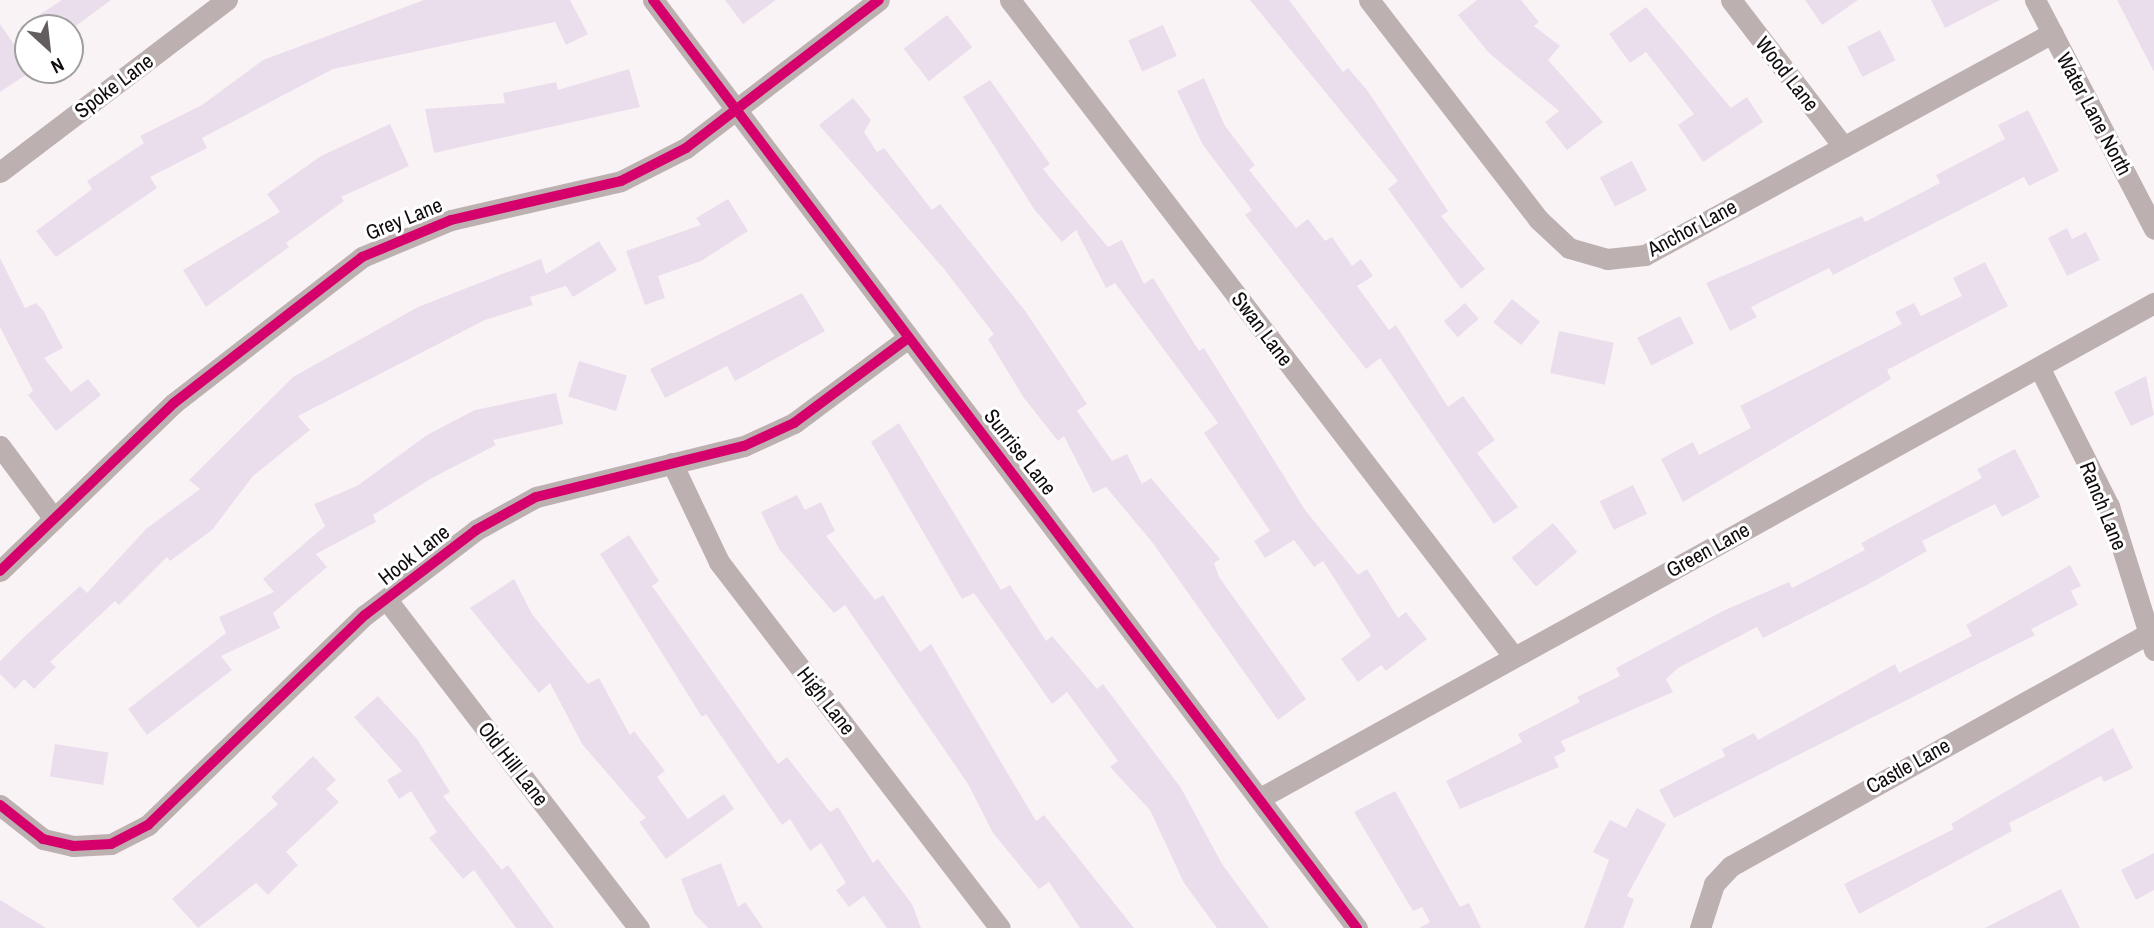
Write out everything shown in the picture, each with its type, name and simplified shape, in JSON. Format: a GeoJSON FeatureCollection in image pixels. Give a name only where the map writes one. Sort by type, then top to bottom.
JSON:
{"type":"FeatureCollection","features":[{"type":"Feature","properties":{"kind":"street","name":"Spoke Lane"},"geometry":{"type":"LineString","coordinates":[[0,172],[227,0]]}},
{"type":"Feature","properties":{"kind":"street","name":"Sunrise Lane"},"geometry":{"type":"LineString","coordinates":[[653,0],[908,338],[1262,797],[1357,928]]}},
{"type":"Feature","properties":{"kind":"street","name":"Grey Lane"},"geometry":{"type":"LineString","coordinates":[[0,571],[174,403],[362,257],[451,220],[621,181],[686,148],[879,0]]}},
{"type":"Feature","properties":{"kind":"street","name":"Swan Lane"},"geometry":{"type":"LineString","coordinates":[[1010,0],[1514,657]]}},
{"type":"Feature","properties":{"kind":"street","name":"Anchor Lane"},"geometry":{"type":"LineString","coordinates":[[1369,0],[1538,219],[1583,254],[1645,255],[2052,33]]}},
{"type":"Feature","properties":{"kind":"street","name":"Wood Lane"},"geometry":{"type":"LineString","coordinates":[[1731,0],[1844,147]]}},
{"type":"Feature","properties":{"kind":"street","name":"Water Lane North"},"geometry":{"type":"LineString","coordinates":[[2035,0],[2154,229]]}},
{"type":"Feature","properties":{"kind":"street","name":"Green Lane"},"geometry":{"type":"LineString","coordinates":[[1262,797],[2154,303]]}},
{"type":"Feature","properties":{"kind":"street","name":"Hook Lane"},"geometry":{"type":"LineString","coordinates":[[0,805],[43,839],[73,846],[111,844],[148,825],[387,600],[476,530],[537,497],[744,446],[794,423],[908,338]]}},
{"type":"Feature","properties":{"kind":"street","name":"Ranch Lane"},"geometry":{"type":"LineString","coordinates":[[2039,367],[2109,506],[2151,642]]}},
{"type":"Feature","properties":{"kind":"street"},"geometry":{"type":"LineString","coordinates":[[0,446],[54,519]]}},
{"type":"Feature","properties":{"kind":"street","name":"High Lane"},"geometry":{"type":"LineString","coordinates":[[672,463],[719,562],[1000,928]]}},
{"type":"Feature","properties":{"kind":"street","name":"Old Hill Lane"},"geometry":{"type":"LineString","coordinates":[[387,600],[639,928]]}},
{"type":"Feature","properties":{"kind":"street","name":"Castle Lane"},"geometry":{"type":"LineString","coordinates":[[1700,928],[1714,884],[1740,860],[2151,642]]}},
{"type":"Feature","properties":{"kind":"building"},"geometry":{"type":"Polygon","coordinates":[[[62,0],[111,0],[84,20],[84,14],[40,14],[62,0]]]}},
{"type":"Feature","properties":{"kind":"building"},"geometry":{"type":"Polygon","coordinates":[[[424,0],[570,0],[588,34],[566,45],[555,22],[333,69],[202,138],[207,148],[150,177],[157,188],[56,257],[36,231],[92,189],[87,181],[144,143],[140,136],[202,105],[263,60],[424,0]]]}},
{"type":"Feature","properties":{"kind":"building"},"geometry":{"type":"Polygon","coordinates":[[[725,0],[776,0],[743,24],[725,0]]]}},
{"type":"Feature","properties":{"kind":"building"},"geometry":{"type":"Polygon","coordinates":[[[1250,0],[1289,0],[1343,72],[1348,68],[1367,90],[1448,211],[1441,216],[1485,269],[1461,289],[1388,189],[1398,181],[1250,0]]]}},
{"type":"Feature","properties":{"kind":"building"},"geometry":{"type":"Polygon","coordinates":[[[1477,0],[1521,0],[1539,22],[1534,26],[1560,46],[1548,60],[1603,122],[1567,150],[1545,122],[1559,111],[1489,53],[1458,15],[1477,0]]]}},
{"type":"Feature","properties":{"kind":"building"},"geometry":{"type":"Polygon","coordinates":[[[1805,0],[1858,0],[1822,25],[1805,0]]]}},
{"type":"Feature","properties":{"kind":"building"},"geometry":{"type":"Polygon","coordinates":[[[1931,0],[2000,0],[1945,28],[1931,0]]]}},
{"type":"Feature","properties":{"kind":"building"},"geometry":{"type":"Polygon","coordinates":[[[2117,0],[2154,0],[2154,72],[2117,0]]]}},
{"type":"Feature","properties":{"kind":"building"},"geometry":{"type":"Polygon","coordinates":[[[1646,7],[1731,108],[1747,97],[1763,122],[1703,162],[1678,125],[1694,114],[1646,52],[1630,63],[1609,34],[1646,7]]]}},
{"type":"Feature","properties":{"kind":"building"},"geometry":{"type":"Polygon","coordinates":[[[947,15],[972,47],[929,81],[904,49],[947,15]]]}},
{"type":"Feature","properties":{"kind":"building"},"geometry":{"type":"Polygon","coordinates":[[[0,24],[14,45],[14,83],[0,92],[0,24]]]}},
{"type":"Feature","properties":{"kind":"building"},"geometry":{"type":"Polygon","coordinates":[[[1163,25],[1177,56],[1142,72],[1128,40],[1163,25]]]}},
{"type":"Feature","properties":{"kind":"building"},"geometry":{"type":"Polygon","coordinates":[[[1880,30],[1895,60],[1862,77],[1847,47],[1880,30]]]}},
{"type":"Feature","properties":{"kind":"building"},"geometry":{"type":"Polygon","coordinates":[[[629,69],[640,107],[434,153],[425,109],[505,103],[503,93],[556,82],[558,90],[629,69]]]}},
{"type":"Feature","properties":{"kind":"building"},"geometry":{"type":"Polygon","coordinates":[[[1204,78],[1225,126],[1255,165],[1249,170],[1296,228],[1308,219],[1325,241],[1332,237],[1352,266],[1361,259],[1373,276],[1357,286],[1389,330],[1396,325],[1448,407],[1463,396],[1495,440],[1477,453],[1518,507],[1494,524],[1380,358],[1366,369],[1245,215],[1252,210],[1203,145],[1177,91],[1204,78]]]}},
{"type":"Feature","properties":{"kind":"building"},"geometry":{"type":"Polygon","coordinates":[[[990,80],[1050,164],[1043,169],[1108,247],[1122,240],[1144,284],[1153,278],[1199,351],[1204,348],[1305,510],[1358,575],[1367,569],[1398,618],[1406,612],[1427,639],[1386,671],[1381,665],[1358,682],[1341,659],[1371,636],[1323,561],[1314,567],[1294,540],[1265,558],[1254,541],[1270,531],[1204,433],[1218,423],[1115,283],[1106,288],[1076,230],[1062,242],[1034,209],[963,97],[990,80]]]}},
{"type":"Feature","properties":{"kind":"building"},"geometry":{"type":"Polygon","coordinates":[[[853,98],[871,120],[864,132],[877,152],[884,148],[932,210],[940,204],[1026,312],[1087,404],[1077,411],[1112,461],[1127,454],[1142,484],[1151,478],[1220,559],[1214,563],[1219,577],[1306,699],[1278,720],[1152,542],[1106,487],[1093,493],[1064,436],[1058,441],[1024,398],[988,339],[994,334],[944,269],[819,125],[853,98]]]}},
{"type":"Feature","properties":{"kind":"building"},"geometry":{"type":"Polygon","coordinates":[[[2028,110],[2059,171],[2029,186],[2024,177],[1833,275],[1829,268],[1751,307],[1757,317],[1730,331],[1706,283],[1862,216],[1865,222],[1940,183],[1936,175],[2005,139],[1998,125],[2028,110]]]}},
{"type":"Feature","properties":{"kind":"building"},"geometry":{"type":"Polygon","coordinates":[[[390,124],[409,166],[341,197],[344,201],[286,243],[289,247],[206,307],[183,270],[280,212],[267,194],[321,156],[390,124]]]}},
{"type":"Feature","properties":{"kind":"building"},"geometry":{"type":"Polygon","coordinates":[[[1632,161],[1647,190],[1615,207],[1600,177],[1632,161]]]}},
{"type":"Feature","properties":{"kind":"building"},"geometry":{"type":"Polygon","coordinates":[[[728,199],[748,231],[701,261],[658,276],[665,298],[645,305],[626,251],[701,225],[696,218],[728,199]]]}},
{"type":"Feature","properties":{"kind":"building"},"geometry":{"type":"Polygon","coordinates":[[[2067,228],[2072,239],[2086,232],[2100,260],[2067,276],[2048,238],[2067,228]]]}},
{"type":"Feature","properties":{"kind":"building"},"geometry":{"type":"Polygon","coordinates":[[[599,241],[617,270],[573,297],[566,286],[530,297],[533,305],[485,320],[298,416],[310,430],[253,476],[212,530],[170,561],[167,557],[119,605],[115,601],[50,662],[56,667],[34,689],[24,679],[15,689],[0,674],[0,661],[24,637],[80,586],[87,593],[146,529],[200,489],[189,480],[293,377],[418,307],[541,259],[546,274],[599,241]]]}},
{"type":"Feature","properties":{"kind":"building"},"geometry":{"type":"Polygon","coordinates":[[[0,258],[25,308],[36,303],[43,310],[63,348],[44,358],[71,392],[88,379],[101,395],[56,431],[28,395],[33,391],[0,327],[0,258]]]}},
{"type":"Feature","properties":{"kind":"building"},"geometry":{"type":"Polygon","coordinates":[[[1985,262],[2008,306],[1887,370],[1891,379],[1683,502],[1661,459],[1693,442],[1699,455],[1751,428],[1740,406],[1902,324],[1895,312],[1914,303],[1921,316],[1962,296],[1953,278],[1985,262]]]}},
{"type":"Feature","properties":{"kind":"building"},"geometry":{"type":"Polygon","coordinates":[[[802,293],[825,331],[735,381],[727,366],[665,398],[650,369],[802,293]]]}},
{"type":"Feature","properties":{"kind":"building"},"geometry":{"type":"Polygon","coordinates":[[[1512,299],[1540,322],[1521,345],[1493,322],[1512,299]]]}},
{"type":"Feature","properties":{"kind":"building"},"geometry":{"type":"Polygon","coordinates":[[[1465,303],[1479,319],[1458,337],[1444,321],[1465,303]]]}},
{"type":"Feature","properties":{"kind":"building"},"geometry":{"type":"Polygon","coordinates":[[[1680,316],[1694,344],[1651,365],[1637,338],[1680,316]]]}},
{"type":"Feature","properties":{"kind":"building"},"geometry":{"type":"Polygon","coordinates":[[[1559,331],[1614,343],[1605,385],[1550,373],[1559,331]]]}},
{"type":"Feature","properties":{"kind":"building"},"geometry":{"type":"Polygon","coordinates":[[[579,361],[627,376],[616,411],[568,396],[579,361]]]}},
{"type":"Feature","properties":{"kind":"building"},"geometry":{"type":"Polygon","coordinates":[[[2146,376],[2154,415],[2131,426],[2114,392],[2146,376]]]}},
{"type":"Feature","properties":{"kind":"building"},"geometry":{"type":"Polygon","coordinates":[[[556,393],[563,424],[493,440],[496,445],[432,478],[373,515],[376,522],[316,554],[327,567],[273,613],[280,628],[221,656],[232,670],[147,735],[128,709],[226,633],[219,617],[274,592],[263,579],[325,526],[314,504],[357,486],[427,435],[475,410],[556,393]]]}},
{"type":"Feature","properties":{"kind":"building"},"geometry":{"type":"Polygon","coordinates":[[[899,423],[1001,590],[1010,585],[1046,641],[1052,636],[1097,689],[1103,684],[1181,788],[1222,864],[1269,928],[1217,928],[1184,883],[1150,810],[1110,767],[1118,761],[1067,692],[1052,704],[974,593],[962,599],[871,442],[899,423]]]}},
{"type":"Feature","properties":{"kind":"building"},"geometry":{"type":"Polygon","coordinates":[[[2015,449],[2040,497],[2002,517],[1995,504],[1922,541],[1927,551],[1865,586],[1763,638],[1757,627],[1678,668],[1666,679],[1673,692],[1561,741],[1566,751],[1554,757],[1559,767],[1460,809],[1446,781],[1522,742],[1518,734],[1580,702],[1577,697],[1620,676],[1616,668],[1725,610],[1789,582],[1792,588],[1865,550],[1861,543],[1982,478],[1977,469],[2015,449]]]}},
{"type":"Feature","properties":{"kind":"building"},"geometry":{"type":"Polygon","coordinates":[[[1633,485],[1647,514],[1614,530],[1600,501],[1633,485]]]}},
{"type":"Feature","properties":{"kind":"building"},"geometry":{"type":"Polygon","coordinates":[[[797,495],[805,510],[821,502],[835,531],[826,536],[875,600],[883,595],[920,652],[931,644],[1036,821],[1044,815],[1134,928],[1080,928],[1049,882],[1039,889],[993,833],[968,784],[845,605],[834,613],[779,549],[761,512],[797,495]]]}},
{"type":"Feature","properties":{"kind":"building"},"geometry":{"type":"Polygon","coordinates":[[[1553,523],[1577,552],[1536,587],[1512,558],[1553,523]]]}},
{"type":"Feature","properties":{"kind":"building"},"geometry":{"type":"Polygon","coordinates":[[[629,535],[659,581],[652,586],[778,764],[787,757],[830,812],[838,807],[873,863],[878,859],[912,904],[921,928],[887,928],[864,896],[849,907],[836,890],[846,883],[821,843],[810,851],[790,819],[782,825],[706,714],[702,717],[600,554],[629,535]]]}},
{"type":"Feature","properties":{"kind":"building"},"geometry":{"type":"Polygon","coordinates":[[[2070,565],[2081,586],[2071,591],[2078,605],[2031,629],[2035,635],[1674,818],[1659,790],[1725,756],[1722,749],[1754,733],[1758,740],[1895,664],[1899,673],[1972,636],[1966,625],[2070,565]]]}},
{"type":"Feature","properties":{"kind":"building"},"geometry":{"type":"Polygon","coordinates":[[[514,579],[532,614],[588,684],[599,678],[630,735],[634,731],[665,771],[657,777],[688,819],[724,794],[734,809],[666,859],[639,822],[646,818],[582,744],[550,683],[539,693],[470,608],[514,579]]]}},
{"type":"Feature","properties":{"kind":"building"},"geometry":{"type":"Polygon","coordinates":[[[378,696],[417,739],[450,792],[443,796],[502,870],[508,865],[554,928],[516,928],[474,870],[463,879],[429,838],[437,832],[411,791],[399,799],[387,780],[402,771],[354,717],[378,696]]]}},
{"type":"Feature","properties":{"kind":"building"},"geometry":{"type":"Polygon","coordinates":[[[2113,728],[2133,768],[2104,782],[2101,776],[2009,823],[2012,831],[1859,914],[1844,884],[1954,829],[1951,824],[2113,728]]]}},
{"type":"Feature","properties":{"kind":"building"},"geometry":{"type":"Polygon","coordinates":[[[55,744],[108,752],[103,785],[50,777],[55,744]]]}},
{"type":"Feature","properties":{"kind":"building"},"geometry":{"type":"Polygon","coordinates":[[[313,756],[336,780],[326,789],[339,802],[286,852],[298,865],[268,895],[256,883],[198,928],[172,899],[278,804],[271,797],[313,756]]]}},
{"type":"Feature","properties":{"kind":"building"},"geometry":{"type":"Polygon","coordinates":[[[1395,791],[1460,907],[1469,903],[1481,928],[1419,928],[1430,922],[1422,907],[1413,911],[1354,812],[1395,791]]]}},
{"type":"Feature","properties":{"kind":"building"},"geometry":{"type":"Polygon","coordinates":[[[1637,808],[1666,824],[1627,896],[1634,899],[1623,928],[1584,928],[1609,860],[1593,852],[1610,820],[1626,828],[1637,808]]]}},
{"type":"Feature","properties":{"kind":"building"},"geometry":{"type":"Polygon","coordinates":[[[2154,853],[2154,890],[2136,900],[2121,870],[2154,853]]]}},
{"type":"Feature","properties":{"kind":"building"},"geometry":{"type":"Polygon","coordinates":[[[721,863],[738,907],[745,902],[763,928],[708,928],[694,913],[681,879],[721,863]]]}},
{"type":"Feature","properties":{"kind":"building"},"geometry":{"type":"Polygon","coordinates":[[[2061,889],[2080,928],[1985,928],[2061,889]]]}},
{"type":"Feature","properties":{"kind":"building"},"geometry":{"type":"Polygon","coordinates":[[[0,900],[46,928],[0,928],[0,900]]]}},
{"type":"Feature","properties":{"kind":"cycle path"},"geometry":{"type":"LineString","coordinates":[[653,0],[1357,928]]}},
{"type":"Feature","properties":{"kind":"cycle path"},"geometry":{"type":"LineString","coordinates":[[0,571],[174,403],[362,257],[451,220],[621,181],[686,148],[879,0]]}},
{"type":"Feature","properties":{"kind":"cycle path"},"geometry":{"type":"LineString","coordinates":[[0,805],[43,839],[73,846],[111,844],[148,825],[365,615],[476,530],[536,497],[744,446],[794,423],[908,338]]}}]}
